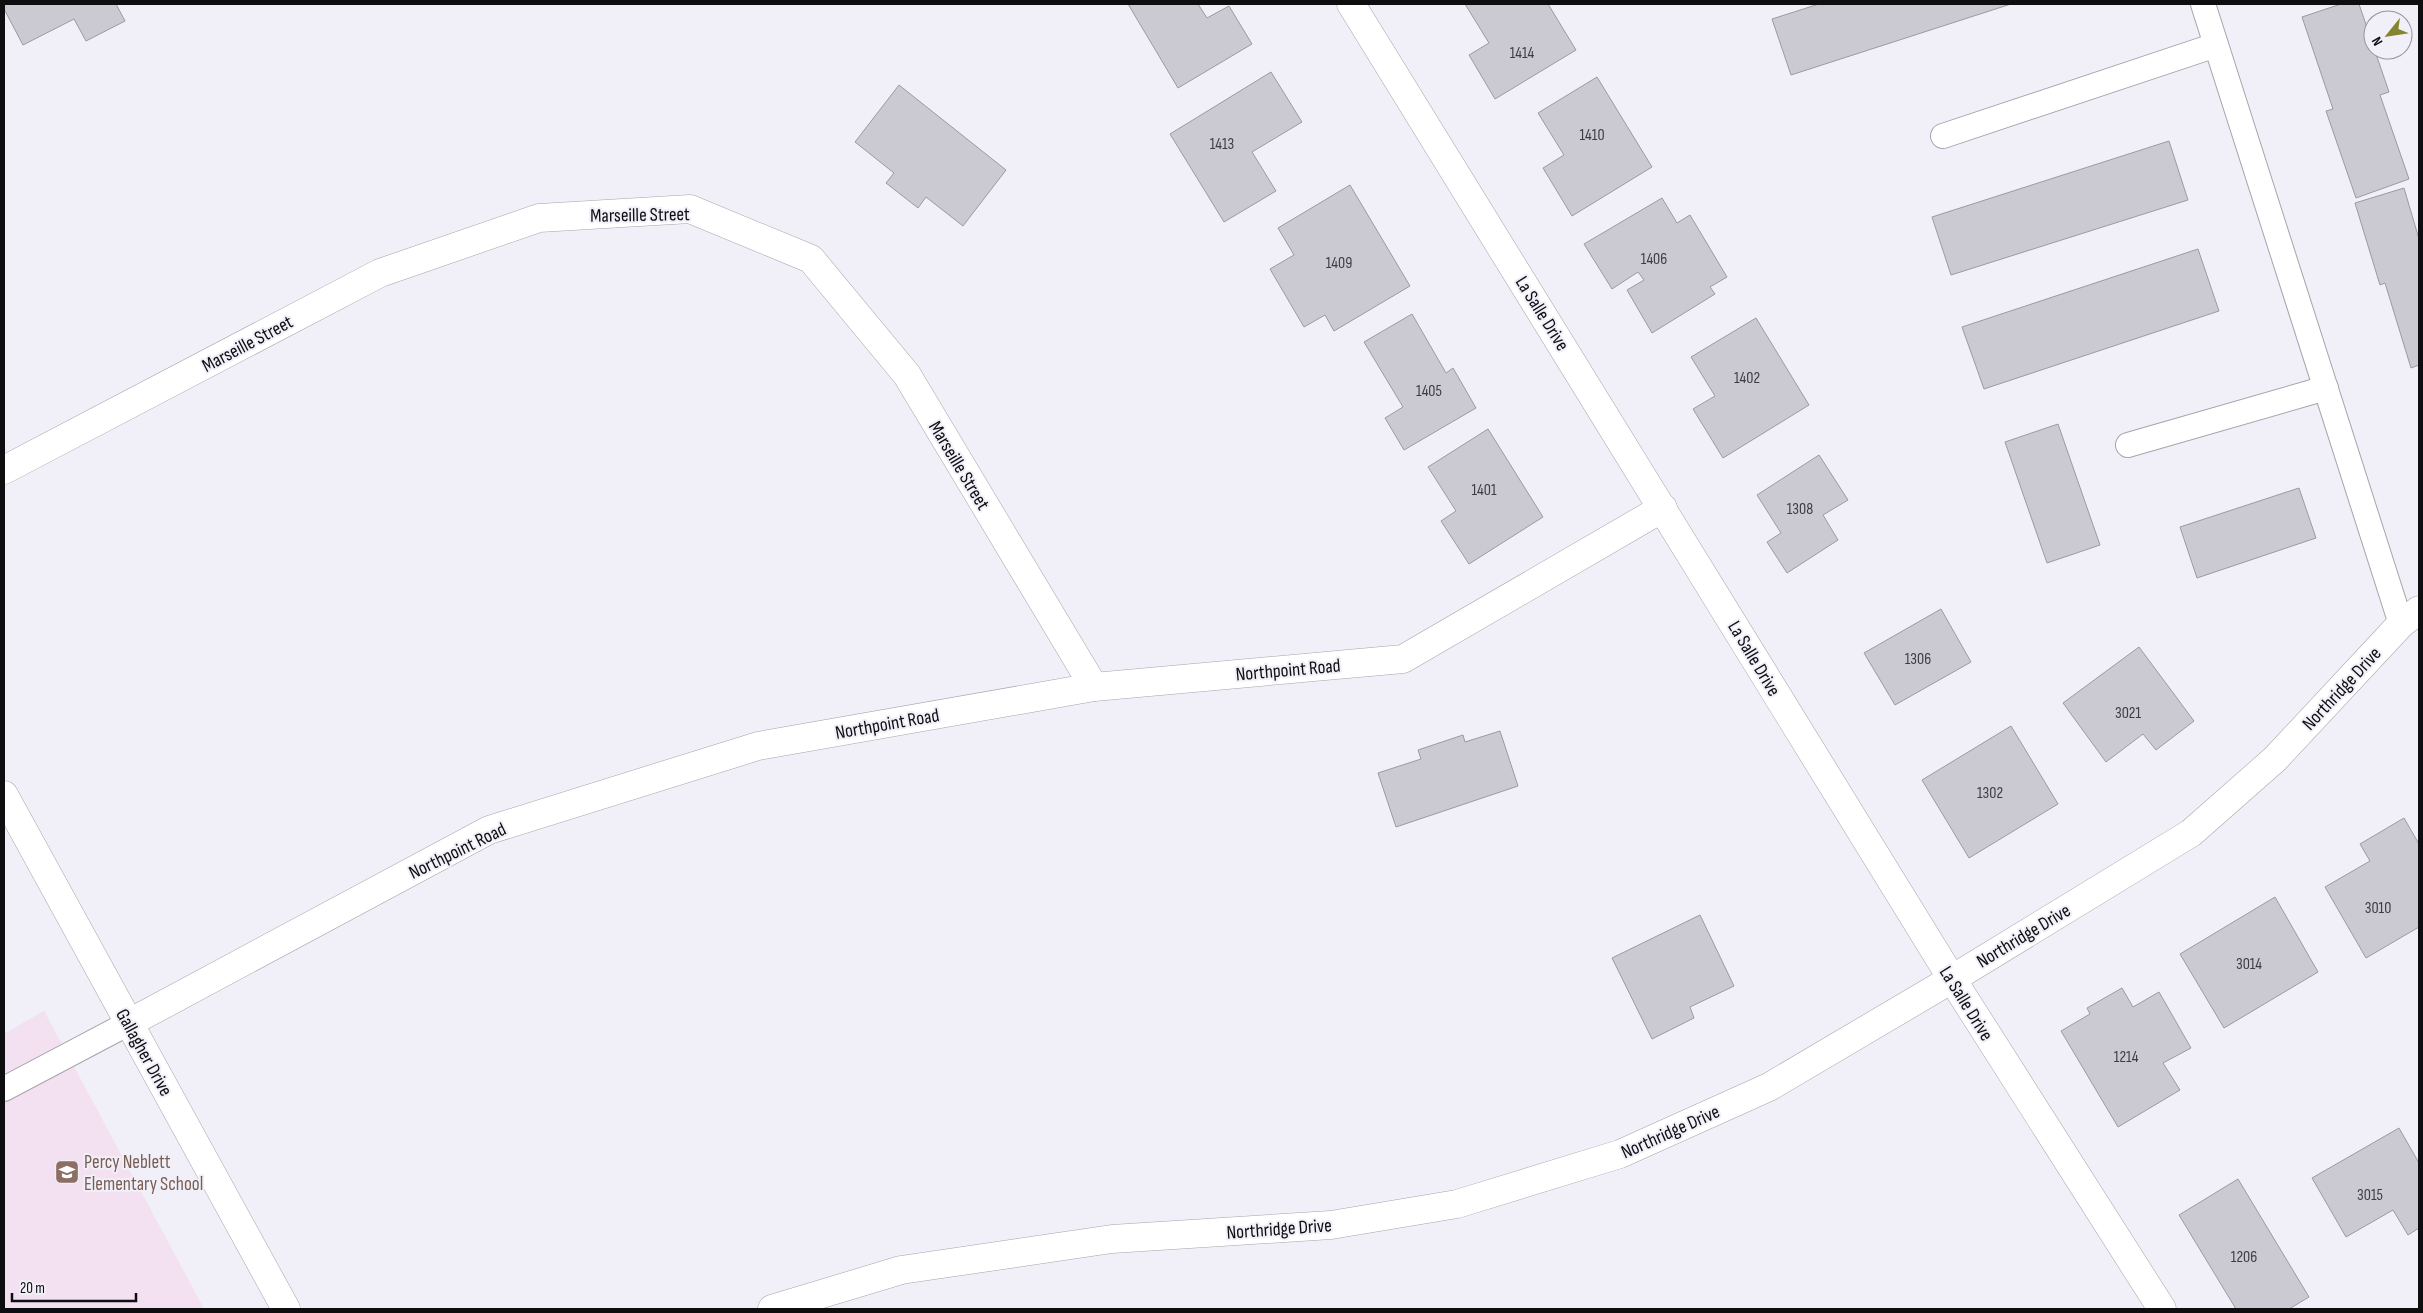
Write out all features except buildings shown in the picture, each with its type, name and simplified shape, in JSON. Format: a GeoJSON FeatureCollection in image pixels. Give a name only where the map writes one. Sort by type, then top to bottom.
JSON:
{"type":"FeatureCollection","features":[{"type":"Feature","properties":{"kind":"street","name":"La Salle Drive"},"geometry":{"type":"LineString","coordinates":[[1351,4],[1952,979],[2162,1309]]}},
{"type":"Feature","properties":{"kind":"street","name":"Marseille Street"},"geometry":{"type":"LineString","coordinates":[[4,470],[380,273],[538,218],[690,209],[811,259],[907,376],[1094,687]]}},
{"type":"Feature","properties":{"kind":"street","name":"Northpoint Road"},"geometry":{"type":"LineString","coordinates":[[129,1024],[489,830],[758,746],[1094,687],[1403,658],[1663,508]]}},
{"type":"Feature","properties":{"kind":"street","name":"Northridge Drive"},"geometry":{"type":"LineString","coordinates":[[772,1309],[901,1270],[1112,1239],[1331,1225],[1457,1204],[1620,1154],[1769,1087],[1952,979],[2191,833],[2275,759],[2410,617]]}},
{"type":"Feature","properties":{"kind":"street","name":"Gallagher Drive"},"geometry":{"type":"LineString","coordinates":[[4,795],[286,1309]]}},
{"type":"Feature","properties":{"kind":"lane"},"geometry":{"type":"LineString","coordinates":[[2203,4],[2326,388],[2410,617]]}},
{"type":"Feature","properties":{"kind":"lane"},"geometry":{"type":"LineString","coordinates":[[1943,136],[2216,45]]}},
{"type":"Feature","properties":{"kind":"lane"},"geometry":{"type":"LineString","coordinates":[[2128,445],[2326,388]]}},
{"type":"Feature","properties":{"kind":"lane"},"geometry":{"type":"LineString","coordinates":[[4,1089],[129,1024]]}},
{"type":"Feature","properties":{"kind":"shaded area","name":"Percy Neblett Elementary School"},"geometry":{"type":"Polygon","coordinates":[[[44,1011],[204,1309],[4,1309],[4,1034],[44,1011]]]}},
{"type":"Feature","properties":{"kind":"place","name":"Percy Neblett Elementary School"},"geometry":{"type":"Point","coordinates":[67,1172]}}]}
